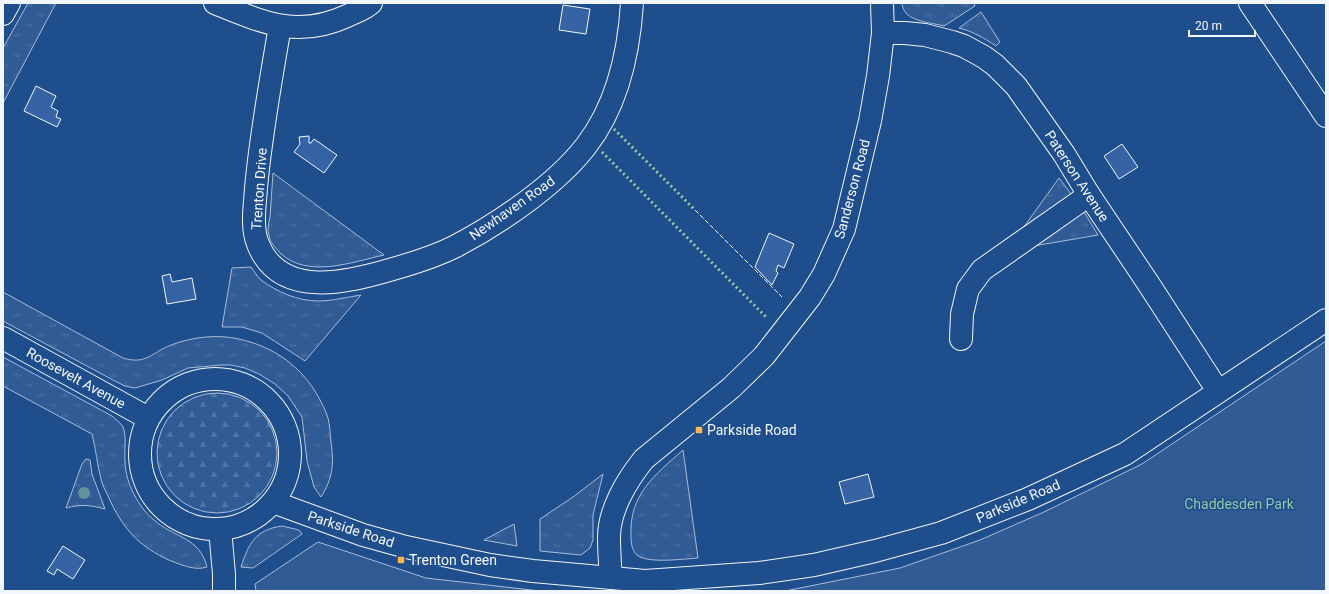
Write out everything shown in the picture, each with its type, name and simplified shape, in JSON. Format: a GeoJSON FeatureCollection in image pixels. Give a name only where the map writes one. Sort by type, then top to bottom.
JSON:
{"type":"FeatureCollection","features":[{"type":"Feature","properties":{"kind":"street"},"geometry":{"type":"LineString","coordinates":[[3,14],[9,3]]}},
{"type":"Feature","properties":{"kind":"street"},"geometry":{"type":"LineString","coordinates":[[215,3],[268,23],[280,26],[298,27],[323,24],[344,17],[372,3]]}},
{"type":"Feature","properties":{"kind":"street","name":"Newhaven Road"},"geometry":{"type":"LineString","coordinates":[[443,252],[501,219],[533,196],[567,167],[586,147],[605,116],[617,84],[627,47],[632,3]]}},
{"type":"Feature","properties":{"kind":"street","name":"Sanderson Road"},"geometry":{"type":"LineString","coordinates":[[611,578],[609,536],[613,512],[624,487],[634,471],[644,459],[725,393],[764,356],[810,297],[824,274],[844,229],[870,121],[878,76],[883,33],[882,3]]}},
{"type":"Feature","properties":{"kind":"street"},"geometry":{"type":"LineString","coordinates":[[1250,3],[1326,116]]}},
{"type":"Feature","properties":{"kind":"street","name":"Trenton Drive"},"geometry":{"type":"LineString","coordinates":[[280,26],[259,160],[256,192],[255,233],[259,247],[265,258],[273,267],[288,276],[305,281],[326,282],[341,281],[382,273],[426,260],[443,252]]}},
{"type":"Feature","properties":{"kind":"street","name":"Paterson Avenue"},"geometry":{"type":"LineString","coordinates":[[883,33],[925,35],[952,42],[984,57],[995,65],[1016,86],[1064,154],[1089,195],[1218,391]]}},
{"type":"Feature","properties":{"kind":"street"},"geometry":{"type":"LineString","coordinates":[[961,339],[962,314],[968,289],[982,270],[1089,195]]}},
{"type":"Feature","properties":{"kind":"street","name":"Parkside Road"},"geometry":{"type":"LineString","coordinates":[[273,502],[363,535],[406,546],[497,566],[562,574],[645,581],[759,573],[814,564],[875,551],[941,532],[1028,498],[1125,454],[1326,320]]}},
{"type":"Feature","properties":{"kind":"street","name":"Roosevelt Avenue"},"geometry":{"type":"LineString","coordinates":[[3,338],[148,418]]}},
{"type":"Feature","properties":{"kind":"street"},"geometry":{"type":"LineString","coordinates":[[220,379],[233,381],[248,386],[264,396],[277,411],[285,427],[290,446],[290,463],[285,482],[273,502],[263,512],[253,519],[237,526],[220,529],[206,529],[192,526],[180,521],[167,512],[154,499],[145,483],[140,466],[139,449],[142,434],[148,418],[163,399],[184,385],[200,380],[220,379]]}},
{"type":"Feature","properties":{"kind":"street"},"geometry":{"type":"LineString","coordinates":[[220,529],[224,591]]}},
{"type":"Feature","properties":{"kind":"green space"},"geometry":{"type":"Polygon","coordinates":[[[28,3],[56,3],[3,103],[3,48],[28,3]]]}},
{"type":"Feature","properties":{"kind":"green space"},"geometry":{"type":"Polygon","coordinates":[[[902,3],[974,3],[975,6],[944,26],[912,18],[907,14],[902,3]]]}},
{"type":"Feature","properties":{"kind":"green space"},"geometry":{"type":"Polygon","coordinates":[[[981,12],[1000,42],[996,46],[978,35],[959,28],[981,12]]]}},
{"type":"Feature","properties":{"kind":"green space"},"geometry":{"type":"Polygon","coordinates":[[[273,173],[384,255],[344,264],[317,267],[291,261],[280,253],[272,243],[268,231],[273,173]]]}},
{"type":"Feature","properties":{"kind":"green space"},"geometry":{"type":"Polygon","coordinates":[[[1059,178],[1074,198],[1013,242],[1059,178]]]}},
{"type":"Feature","properties":{"kind":"green space"},"geometry":{"type":"Polygon","coordinates":[[[1082,211],[1098,235],[1022,248],[1082,211]]]}},
{"type":"Feature","properties":{"kind":"green space"},"geometry":{"type":"Polygon","coordinates":[[[251,267],[261,280],[281,292],[295,298],[310,301],[324,301],[361,295],[305,361],[262,333],[242,327],[222,327],[232,268],[251,267]]]}},
{"type":"Feature","properties":{"kind":"green space"},"geometry":{"type":"Polygon","coordinates":[[[3,292],[123,358],[131,360],[143,359],[179,342],[205,337],[231,337],[264,347],[276,353],[296,368],[312,387],[328,418],[332,450],[332,471],[321,497],[314,487],[307,461],[302,417],[288,396],[275,384],[259,374],[245,368],[231,365],[221,365],[188,368],[162,380],[135,388],[125,386],[3,321],[3,292]]]}},
{"type":"Feature","properties":{"kind":"green space","name":"Chaddesden Park"},"geometry":{"type":"Polygon","coordinates":[[[1326,341],[1326,591],[785,591],[900,568],[980,540],[1044,512],[1142,464],[1326,341]]]}},
{"type":"Feature","properties":{"kind":"green space"},"geometry":{"type":"Polygon","coordinates":[[[3,357],[112,416],[121,424],[125,435],[125,465],[127,476],[134,494],[147,513],[154,520],[185,539],[199,550],[204,557],[207,567],[193,568],[171,561],[160,556],[141,543],[133,535],[119,518],[102,483],[92,434],[3,386],[3,357]]]}},
{"type":"Feature","properties":{"kind":"green space"},"geometry":{"type":"Polygon","coordinates":[[[217,393],[229,394],[240,398],[250,403],[259,411],[267,420],[272,430],[276,441],[276,465],[272,476],[267,486],[259,495],[250,503],[240,508],[229,512],[217,513],[205,512],[194,508],[184,503],[175,495],[167,486],[162,476],[158,465],[157,453],[158,441],[162,430],[167,420],[175,411],[184,403],[194,398],[205,394],[217,393]]]}},
{"type":"Feature","properties":{"kind":"green space"},"geometry":{"type":"Polygon","coordinates":[[[683,450],[698,558],[677,560],[645,559],[637,555],[632,548],[631,536],[634,508],[639,497],[654,477],[683,450]]]}},
{"type":"Feature","properties":{"kind":"green space"},"geometry":{"type":"Polygon","coordinates":[[[86,459],[90,460],[92,474],[105,509],[86,506],[66,508],[82,464],[86,459]]]}},
{"type":"Feature","properties":{"kind":"green space"},"geometry":{"type":"Polygon","coordinates":[[[603,474],[593,515],[593,540],[590,548],[581,555],[540,551],[540,519],[573,497],[603,474]]]}},
{"type":"Feature","properties":{"kind":"green space"},"geometry":{"type":"Polygon","coordinates":[[[514,524],[517,546],[484,540],[514,524]]]}},
{"type":"Feature","properties":{"kind":"green space"},"geometry":{"type":"Polygon","coordinates":[[[282,526],[299,530],[302,534],[253,568],[241,567],[250,545],[259,534],[282,526]]]}},
{"type":"Feature","properties":{"kind":"green space"},"geometry":{"type":"Polygon","coordinates":[[[318,542],[426,578],[540,591],[256,591],[255,584],[318,542]]]}},
{"type":"Feature","properties":{"kind":"building"},"geometry":{"type":"Polygon","coordinates":[[[563,5],[590,9],[586,34],[559,30],[563,5]]]}},
{"type":"Feature","properties":{"kind":"building"},"geometry":{"type":"Polygon","coordinates":[[[36,86],[56,96],[51,107],[58,111],[56,117],[61,119],[57,127],[24,111],[36,86]]]}},
{"type":"Feature","properties":{"kind":"building"},"geometry":{"type":"Polygon","coordinates":[[[309,136],[309,143],[311,143],[314,139],[337,155],[324,173],[294,152],[300,144],[299,137],[309,136]]]}},
{"type":"Feature","properties":{"kind":"building"},"geometry":{"type":"Polygon","coordinates":[[[1122,144],[1138,167],[1119,179],[1104,156],[1122,144]]]}},
{"type":"Feature","properties":{"kind":"building"},"geometry":{"type":"Polygon","coordinates":[[[769,233],[794,244],[784,268],[778,265],[776,271],[778,273],[772,285],[755,267],[769,233]]]}},
{"type":"Feature","properties":{"kind":"building"},"geometry":{"type":"Polygon","coordinates":[[[170,274],[172,282],[192,278],[196,299],[167,304],[162,276],[170,274]]]}},
{"type":"Feature","properties":{"kind":"building"},"geometry":{"type":"Polygon","coordinates":[[[868,474],[874,497],[845,504],[839,482],[868,474]]]}},
{"type":"Feature","properties":{"kind":"building"},"geometry":{"type":"Polygon","coordinates":[[[63,546],[85,560],[73,579],[57,569],[54,575],[47,571],[63,546]]]}},
{"type":"Feature","properties":{"kind":"hedge"},"geometry":{"type":"LineString","coordinates":[[614,129],[695,210]]}},
{"type":"Feature","properties":{"kind":"hedge"},"geometry":{"type":"LineString","coordinates":[[602,152],[766,317]]}},
{"type":"Feature","properties":{"kind":"fence"},"geometry":{"type":"LineString","coordinates":[[695,210],[782,297]]}},
{"type":"Feature","properties":{"kind":"place","name":"Parkside Road"},"geometry":{"type":"Point","coordinates":[699,430]}},
{"type":"Feature","properties":{"kind":"place","name":"Trenton Green"},"geometry":{"type":"Point","coordinates":[401,560]}}]}
